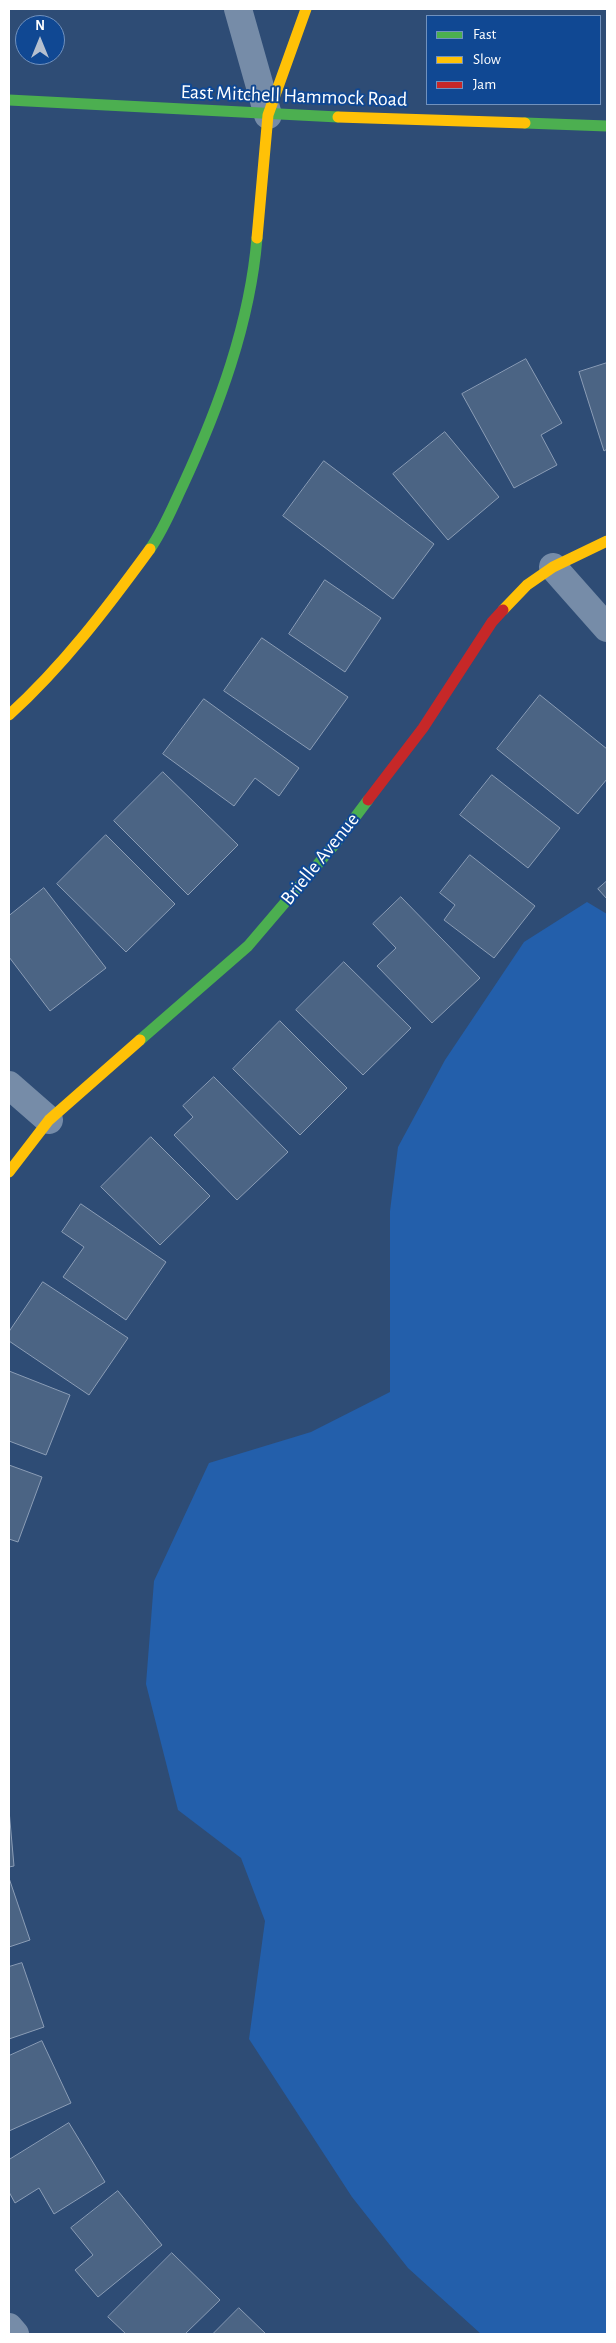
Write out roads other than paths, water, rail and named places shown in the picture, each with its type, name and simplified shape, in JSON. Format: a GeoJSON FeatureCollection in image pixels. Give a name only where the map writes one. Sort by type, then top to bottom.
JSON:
{"type":"FeatureCollection","features":[{"type":"Feature","properties":{"kind":"street"},"geometry":{"type":"LineString","coordinates":[[238,9],[268,115]]}},
{"type":"Feature","properties":{"kind":"street"},"geometry":{"type":"LineString","coordinates":[[9,715],[32,694],[99,619],[160,536],[198,452],[228,373],[254,275],[268,115],[306,9]]}},
{"type":"Feature","properties":{"kind":"street","name":"East Mitchell Hammock Road"},"geometry":{"type":"LineString","coordinates":[[9,100],[268,115],[607,126]]}},
{"type":"Feature","properties":{"kind":"street","name":"Brielle Avenue"},"geometry":{"type":"LineString","coordinates":[[9,1172],[49,1120],[248,946],[335,844],[423,728],[492,622],[527,585],[553,567],[607,541]]}},
{"type":"Feature","properties":{"kind":"street"},"geometry":{"type":"LineString","coordinates":[[553,567],[607,628]]}},
{"type":"Feature","properties":{"kind":"street"},"geometry":{"type":"LineString","coordinates":[[9,1086],[49,1120]]}},
{"type":"Feature","properties":{"kind":"street"},"geometry":{"type":"LineString","coordinates":[[9,2327],[15,2334]]}}]}
